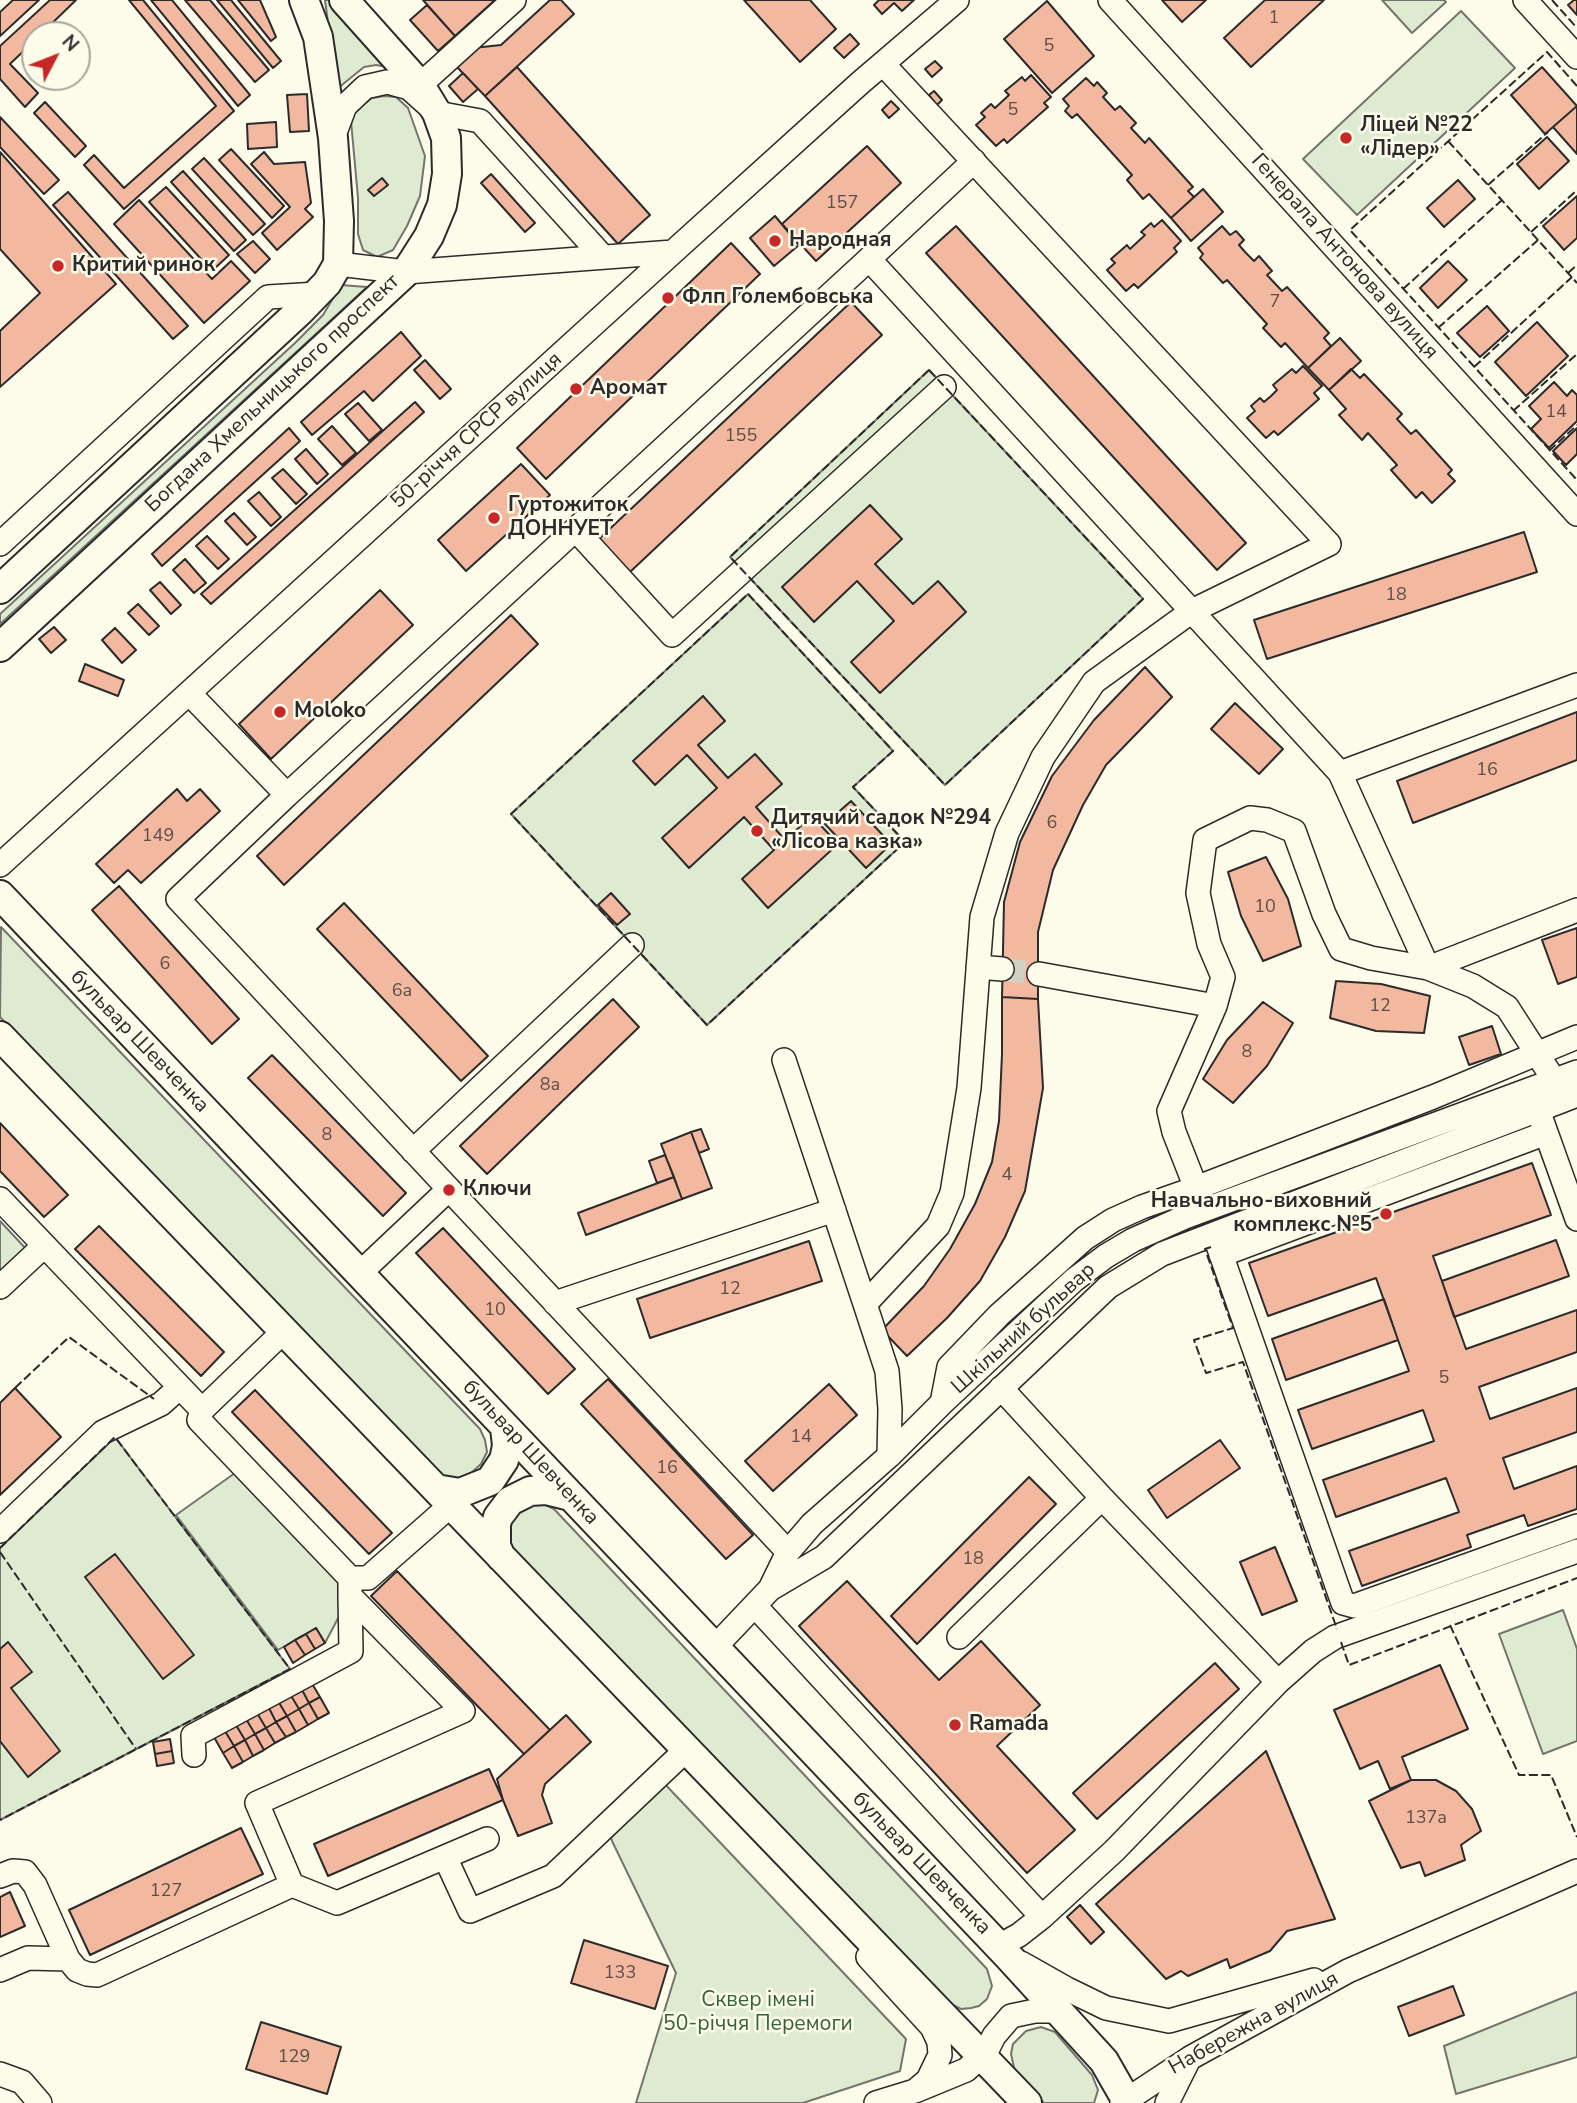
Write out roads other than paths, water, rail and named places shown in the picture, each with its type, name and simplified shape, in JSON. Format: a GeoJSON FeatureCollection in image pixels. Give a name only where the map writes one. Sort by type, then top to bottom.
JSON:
{"type":"FeatureCollection","features":[{"type":"Feature","properties":{"kind":"main road"},"geometry":{"type":"LineString","coordinates":[[304,0],[318,37],[334,138],[339,221],[338,264]]}},
{"type":"Feature","properties":{"kind":"main road","name":"Богдана Хмельницького проспект"},"geometry":{"type":"LineString","coordinates":[[0,647],[406,272],[429,236],[442,205],[447,174],[446,138],[420,85],[344,0]]}},
{"type":"Feature","properties":{"kind":"main road","name":"Богдана Хмельницького проспект"},"geometry":{"type":"LineString","coordinates":[[0,589],[318,293],[338,264]]}},
{"type":"Feature","properties":{"kind":"main road","name":"бульвар Шевченка"},"geometry":{"type":"LineString","coordinates":[[0,895],[1060,2011],[1104,2061],[1125,2102]]}},
{"type":"Feature","properties":{"kind":"main road"},"geometry":{"type":"LineString","coordinates":[[0,1036],[1027,2103]]}},
{"type":"Feature","properties":{"kind":"main road"},"geometry":{"type":"LineString","coordinates":[[444,1497],[490,1480],[504,1460],[507,1446],[505,1427]]}},
{"type":"Feature","properties":{"kind":"main road"},"geometry":{"type":"LineString","coordinates":[[502,1557],[496,1546],[496,1524],[510,1502],[530,1490],[546,1489],[570,1496]]}},
{"type":"Feature","properties":{"kind":"street"},"geometry":{"type":"LineString","coordinates":[[420,85],[514,0]]}},
{"type":"Feature","properties":{"kind":"street","name":"50-річчя СРСР вулиця"},"geometry":{"type":"LineString","coordinates":[[0,865],[673,252],[957,0]]}},
{"type":"Feature","properties":{"kind":"street","name":"Генерала Антонова вулиця"},"geometry":{"type":"LineString","coordinates":[[1110,0],[1577,514]]}},
{"type":"Feature","properties":{"kind":"street"},"geometry":{"type":"LineString","coordinates":[[1525,0],[1577,57]]}},
{"type":"Feature","properties":{"kind":"street"},"geometry":{"type":"LineString","coordinates":[[865,1304],[938,1226],[952,1194],[970,1088],[982,917],[1005,840],[1043,757],[1094,682],[1192,611],[1329,544],[883,64]]}},
{"type":"Feature","properties":{"kind":"street"},"geometry":{"type":"LineString","coordinates":[[334,138],[345,106],[365,87],[387,82],[409,88],[436,113],[480,121],[603,257]]}},
{"type":"Feature","properties":{"kind":"street"},"geometry":{"type":"LineString","coordinates":[[788,1552],[178,899],[286,795],[974,161]]}},
{"type":"Feature","properties":{"kind":"street"},"geometry":{"type":"LineString","coordinates":[[338,264],[406,272],[673,252]]}},
{"type":"Feature","properties":{"kind":"street"},"geometry":{"type":"LineString","coordinates":[[869,259],[1340,773],[1428,968]]}},
{"type":"Feature","properties":{"kind":"street"},"geometry":{"type":"LineString","coordinates":[[0,544],[268,297],[318,293]]}},
{"type":"Feature","properties":{"kind":"street"},"geometry":{"type":"LineString","coordinates":[[576,530],[672,635],[944,387]]}},
{"type":"Feature","properties":{"kind":"street"},"geometry":{"type":"LineString","coordinates":[[1340,773],[1577,685]]}},
{"type":"Feature","properties":{"kind":"street"},"geometry":{"type":"LineString","coordinates":[[189,692],[286,795]]}},
{"type":"Feature","properties":{"kind":"street"},"geometry":{"type":"LineString","coordinates":[[1196,1188],[1174,1132],[1169,1111],[1215,1006],[1223,977],[1209,944],[1198,893],[1205,840],[1250,818],[1267,820],[1294,831],[1324,914],[1341,949],[1371,958],[1428,968],[1473,986],[1507,1007],[1554,1080]]}},
{"type":"Feature","properties":{"kind":"street"},"geometry":{"type":"LineString","coordinates":[[1428,968],[1577,910]]}},
{"type":"Feature","properties":{"kind":"street"},"geometry":{"type":"LineString","coordinates":[[413,1151],[632,945]]}},
{"type":"Feature","properties":{"kind":"street"},"geometry":{"type":"LineString","coordinates":[[978,967],[1002,969]]}},
{"type":"Feature","properties":{"kind":"street"},"geometry":{"type":"LineString","coordinates":[[1038,974],[1215,1006]]}},
{"type":"Feature","properties":{"kind":"street"},"geometry":{"type":"LineString","coordinates":[[942,1403],[949,1367],[999,1315],[1086,1238],[1113,1220],[1433,1097],[1577,1037]]}},
{"type":"Feature","properties":{"kind":"street"},"geometry":{"type":"LineString","coordinates":[[784,1060],[887,1371],[890,1409],[889,1456]]}},
{"type":"Feature","properties":{"kind":"street","name":"Шкільний бульвар"},"geometry":{"type":"LineString","coordinates":[[714,1648],[763,1598],[788,1552],[811,1524],[889,1456],[1074,1280],[1133,1240],[1185,1217],[1577,1072]]}},
{"type":"Feature","properties":{"kind":"street"},"geometry":{"type":"LineString","coordinates":[[1217,1245],[1577,1095]]}},
{"type":"Feature","properties":{"kind":"street"},"geometry":{"type":"LineString","coordinates":[[1538,1110],[1577,1219]]}},
{"type":"Feature","properties":{"kind":"street"},"geometry":{"type":"LineString","coordinates":[[1042,1917],[763,1598],[824,1557],[1108,1287],[1162,1254],[1217,1245],[1546,1133]]}},
{"type":"Feature","properties":{"kind":"street"},"geometry":{"type":"LineString","coordinates":[[359,1274],[449,1189]]}},
{"type":"Feature","properties":{"kind":"street"},"geometry":{"type":"LineString","coordinates":[[0,1199],[202,1410]]}},
{"type":"Feature","properties":{"kind":"street"},"geometry":{"type":"LineString","coordinates":[[555,1303],[834,1210]]}},
{"type":"Feature","properties":{"kind":"street"},"geometry":{"type":"LineString","coordinates":[[1217,1245],[1343,1603],[1354,1606],[1577,1527]]}},
{"type":"Feature","properties":{"kind":"street"},"geometry":{"type":"LineString","coordinates":[[0,1287],[44,1246]]}},
{"type":"Feature","properties":{"kind":"street"},"geometry":{"type":"LineString","coordinates":[[284,1331],[202,1410],[199,1420],[463,1711],[257,1803],[292,1885],[337,1903],[487,1839]]}},
{"type":"Feature","properties":{"kind":"street"},"geometry":{"type":"LineString","coordinates":[[0,1531],[103,1432],[161,1404],[180,1387]]}},
{"type":"Feature","properties":{"kind":"street"},"geometry":{"type":"LineString","coordinates":[[1002,1388],[1102,1498],[1278,1682]]}},
{"type":"Feature","properties":{"kind":"street"},"geometry":{"type":"LineString","coordinates":[[350,1587],[368,1578],[444,1497]]}},
{"type":"Feature","properties":{"kind":"street"},"geometry":{"type":"LineString","coordinates":[[959,1637],[1102,1498]]}},
{"type":"Feature","properties":{"kind":"street"},"geometry":{"type":"LineString","coordinates":[[1004,1951],[1114,1851],[1278,1682],[1313,1651],[1335,1637],[1577,1551]]}},
{"type":"Feature","properties":{"kind":"street"},"geometry":{"type":"LineString","coordinates":[[194,1755],[194,1736],[351,1651],[350,1587]]}},
{"type":"Feature","properties":{"kind":"street"},"geometry":{"type":"LineString","coordinates":[[445,1857],[470,1911],[553,1876],[687,1749]]}},
{"type":"Feature","properties":{"kind":"street"},"geometry":{"type":"LineString","coordinates":[[789,1854],[803,1885],[932,2027],[939,2042],[940,2055],[928,2080],[915,2091]]}},
{"type":"Feature","properties":{"kind":"street"},"geometry":{"type":"LineString","coordinates":[[0,1877],[20,1870],[31,1877],[68,1959],[77,1970],[87,1975],[97,1975],[292,1885]]}},
{"type":"Feature","properties":{"kind":"street","name":"Набережна вулиця"},"geometry":{"type":"LineString","coordinates":[[1125,2102],[1190,2058],[1348,1971],[1577,1871]]}},
{"type":"Feature","properties":{"kind":"street","name":"Набережна вулиця"},"geometry":{"type":"LineString","coordinates":[[1004,1951],[1067,1989],[1106,2008],[1169,2021],[1348,1971]]}},
{"type":"Feature","properties":{"kind":"street"},"geometry":{"type":"LineString","coordinates":[[0,1970],[28,1958],[68,1959]]}},
{"type":"Feature","properties":{"kind":"street"},"geometry":{"type":"LineString","coordinates":[[876,2103],[915,2091],[965,2070],[982,2057],[1001,2026],[1011,2016],[1035,2011],[1060,2011]]}},
{"type":"Feature","properties":{"kind":"street"},"geometry":{"type":"LineString","coordinates":[[1167,2103],[1190,2058]]}},
{"type":"Feature","properties":{"kind":"street"},"geometry":{"type":"LineString","coordinates":[[0,2074],[22,2082],[40,2103]]}},
{"type":"Feature","properties":{"kind":"tunnel"},"geometry":{"type":"LineString","coordinates":[[1002,969],[1039,974]]}},
{"type":"Feature","properties":{"kind":"place","name":"Ліцей №22 «Лідер»"},"geometry":{"type":"Point","coordinates":[1346,138]}},
{"type":"Feature","properties":{"kind":"place","name":"Народная"},"geometry":{"type":"Point","coordinates":[775,241]}},
{"type":"Feature","properties":{"kind":"place","name":"Критий ринок"},"geometry":{"type":"Point","coordinates":[58,266]}},
{"type":"Feature","properties":{"kind":"place","name":"Флп Голембовська"},"geometry":{"type":"Point","coordinates":[668,298]}},
{"type":"Feature","properties":{"kind":"place","name":"Аромат"},"geometry":{"type":"Point","coordinates":[576,389]}},
{"type":"Feature","properties":{"kind":"place","name":"Гуртожиток ДОННУЕТ"},"geometry":{"type":"Point","coordinates":[494,518]}},
{"type":"Feature","properties":{"kind":"place","name":"Moloko"},"geometry":{"type":"Point","coordinates":[280,712]}},
{"type":"Feature","properties":{"kind":"place","name":"Дитячий садок №294 «Лісова казка»"},"geometry":{"type":"Point","coordinates":[757,831]}},
{"type":"Feature","properties":{"kind":"place","name":"Ключи"},"geometry":{"type":"Point","coordinates":[449,1190]}},
{"type":"Feature","properties":{"kind":"place","name":"Навчально-виховний комплекс №5"},"geometry":{"type":"Point","coordinates":[1386,1214]}},
{"type":"Feature","properties":{"kind":"place","name":"Ramada"},"geometry":{"type":"Point","coordinates":[955,1725]}},
{"type":"Feature","properties":{"kind":"park label","name":"Сквер імені 50-річчя Перемоги"},"geometry":{"type":"Point","coordinates":[758,2013]}}]}
